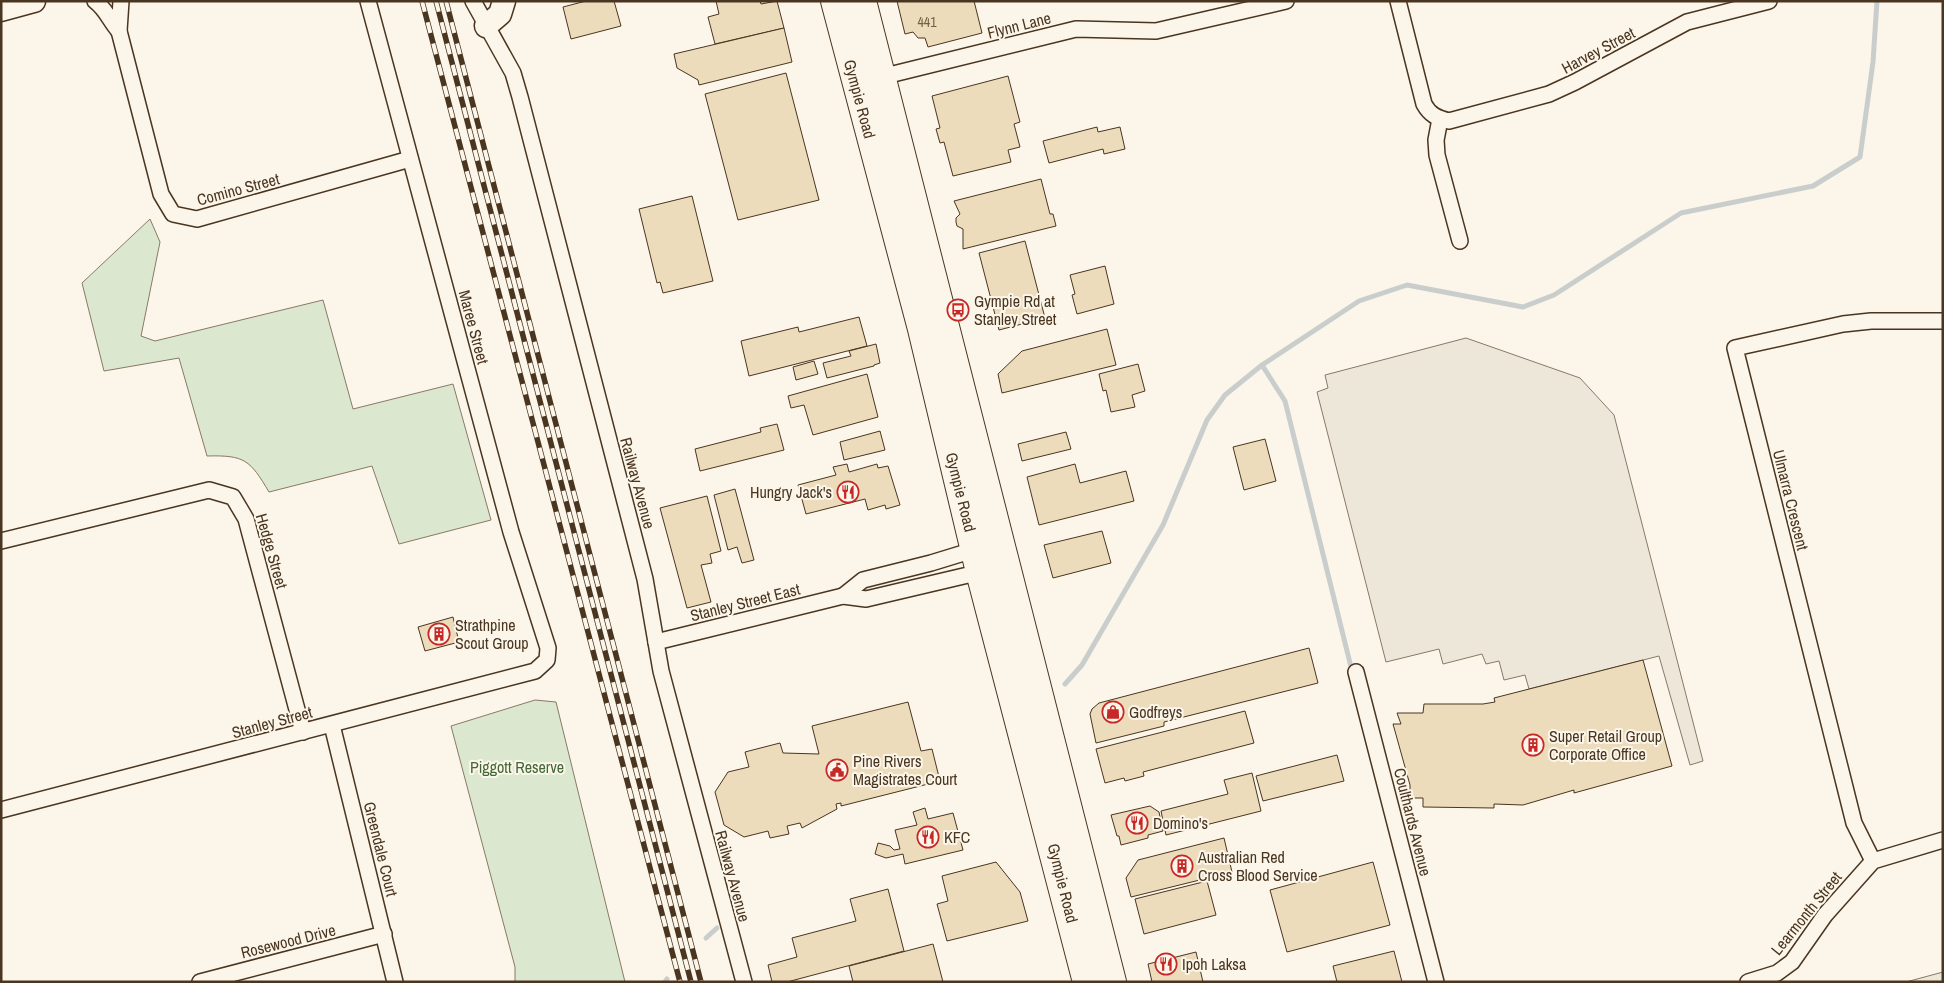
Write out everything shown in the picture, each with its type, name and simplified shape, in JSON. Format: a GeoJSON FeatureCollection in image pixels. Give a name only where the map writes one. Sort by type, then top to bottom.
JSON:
{"type":"FeatureCollection","features":[{"type":"Feature","properties":{"kind":"highway","name":"Gympie Road"},"geometry":{"type":"LineString","coordinates":[[834,1],[922,329],[990,557],[1112,982]]}},
{"type":"Feature","properties":{"kind":"highway","name":"Gympie Road"},"geometry":{"type":"LineString","coordinates":[[862,1],[881,77],[1087,982]]}},
{"type":"Feature","properties":{"kind":"main road"},"geometry":{"type":"LineString","coordinates":[[486,26],[500,14],[504,1]]}},
{"type":"Feature","properties":{"kind":"street","name":"Comino Street"},"geometry":{"type":"LineString","coordinates":[[95,1],[102,6],[108,14],[110,21],[119,31]]}},
{"type":"Feature","properties":{"kind":"street","name":"Comino Street"},"geometry":{"type":"LineString","coordinates":[[122,1],[119,31],[161,194],[173,214],[196,219],[410,159]]}},
{"type":"Feature","properties":{"kind":"street","name":"Maree Street"},"geometry":{"type":"LineString","coordinates":[[368,1],[511,532],[548,648],[548,660]]}},
{"type":"Feature","properties":{"kind":"street","name":"Railway Avenue"},"geometry":{"type":"LineString","coordinates":[[473,1],[513,73],[520,96],[645,580],[661,671],[744,982]]}},
{"type":"Feature","properties":{"kind":"street","name":"Flynn Lane"},"geometry":{"type":"LineString","coordinates":[[881,77],[1076,29],[1156,31],[1285,1]]}},
{"type":"Feature","properties":{"kind":"street"},"geometry":{"type":"LineString","coordinates":[[1398,1],[1424,104],[1430,113],[1440,119],[1436,140],[1437,155],[1460,241]]}},
{"type":"Feature","properties":{"kind":"street","name":"Harvey Street"},"geometry":{"type":"LineString","coordinates":[[1440,119],[1458,120],[1549,94],[1687,22],[1769,1]]}},
{"type":"Feature","properties":{"kind":"street","name":"Ulmarra Crescent"},"geometry":{"type":"LineString","coordinates":[[1873,861],[1854,823],[1735,348],[1843,324],[1871,321],[1943,321]]}},
{"type":"Feature","properties":{"kind":"street","name":"Hedge Street"},"geometry":{"type":"LineString","coordinates":[[1,542],[209,490],[233,497],[246,519],[303,732]]}},
{"type":"Feature","properties":{"kind":"street","name":"Stanley Street East"},"geometry":{"type":"LineString","coordinates":[[656,642],[843,596],[866,600],[990,557]]}},
{"type":"Feature","properties":{"kind":"street","name":"Stanley Street East"},"geometry":{"type":"LineString","coordinates":[[843,596],[863,580],[931,563],[990,557]]}},
{"type":"Feature","properties":{"kind":"street","name":"Stanley Street"},"geometry":{"type":"LineString","coordinates":[[1,810],[535,671],[548,660]]}},
{"type":"Feature","properties":{"kind":"street","name":"Coulthards Avenue"},"geometry":{"type":"LineString","coordinates":[[1356,672],[1436,982]]}},
{"type":"Feature","properties":{"kind":"street","name":"Greendale Court"},"geometry":{"type":"LineString","coordinates":[[332,724],[395,982]]}},
{"type":"Feature","properties":{"kind":"street"},"geometry":{"type":"LineString","coordinates":[[1873,861],[1943,840]]}},
{"type":"Feature","properties":{"kind":"street","name":"Learmonth Street"},"geometry":{"type":"LineString","coordinates":[[1748,982],[1777,973],[1792,962],[1825,915],[1873,861]]}},
{"type":"Feature","properties":{"kind":"street","name":"Rosewood Drive"},"geometry":{"type":"LineString","coordinates":[[200,982],[384,934]]}},
{"type":"Feature","properties":{"kind":"green space"},"geometry":{"type":"Polygon","coordinates":[[[150,219],[160,242],[141,336],[155,341],[323,300],[353,409],[453,384],[491,520],[399,544],[372,466],[269,492],[257,473],[245,462],[230,457],[207,456],[179,358],[104,371],[82,283],[150,219]]]}},
{"type":"Feature","properties":{"kind":"green space","name":"Piggott Reserve"},"geometry":{"type":"Polygon","coordinates":[[[535,700],[556,702],[625,982],[515,982],[515,967],[451,726],[535,700]]]}},
{"type":"Feature","properties":{"kind":"shaded area"},"geometry":{"type":"Polygon","coordinates":[[[1466,338],[1580,378],[1614,415],[1703,761],[1690,765],[1659,656],[1529,689],[1525,675],[1504,680],[1499,661],[1486,664],[1482,654],[1443,664],[1439,649],[1386,662],[1317,392],[1328,388],[1325,375],[1466,338]]]}},
{"type":"Feature","properties":{"kind":"shaded area"},"geometry":{"type":"Polygon","coordinates":[[[1943,972],[1943,982],[1906,982],[1943,972]]]}},
{"type":"Feature","properties":{"kind":"building"},"geometry":{"type":"Polygon","coordinates":[[[586,1],[614,1],[621,26],[571,39],[563,7],[586,1]]]}},
{"type":"Feature","properties":{"kind":"building"},"geometry":{"type":"Polygon","coordinates":[[[716,1],[760,1],[761,4],[777,1],[784,28],[715,44],[708,17],[719,14],[716,1]]]}},
{"type":"Feature","properties":{"kind":"building"},"geometry":{"type":"Polygon","coordinates":[[[897,1],[974,1],[982,33],[928,47],[925,38],[918,38],[913,32],[905,34],[897,1]]]}},
{"type":"Feature","properties":{"kind":"building"},"geometry":{"type":"Polygon","coordinates":[[[784,28],[792,62],[699,85],[698,80],[677,68],[674,54],[784,28]]]}},
{"type":"Feature","properties":{"kind":"building"},"geometry":{"type":"Polygon","coordinates":[[[786,73],[819,200],[738,220],[705,94],[786,73]]]}},
{"type":"Feature","properties":{"kind":"building"},"geometry":{"type":"Polygon","coordinates":[[[1008,76],[1020,122],[1014,124],[1020,147],[1008,150],[1011,162],[953,176],[944,142],[940,143],[936,129],[940,128],[932,96],[1008,76]]]}},
{"type":"Feature","properties":{"kind":"building"},"geometry":{"type":"Polygon","coordinates":[[[1097,127],[1098,132],[1120,127],[1125,149],[1104,154],[1103,149],[1049,163],[1043,141],[1097,127]]]}},
{"type":"Feature","properties":{"kind":"building"},"geometry":{"type":"Polygon","coordinates":[[[1041,179],[1050,214],[1053,214],[1056,226],[963,249],[963,229],[957,226],[956,218],[960,214],[954,201],[1041,179]]]}},
{"type":"Feature","properties":{"kind":"building"},"geometry":{"type":"Polygon","coordinates":[[[692,196],[713,281],[663,293],[660,282],[657,283],[639,209],[692,196]]]}},
{"type":"Feature","properties":{"kind":"building"},"geometry":{"type":"Polygon","coordinates":[[[1025,241],[1045,318],[999,330],[979,253],[1025,241]]]}},
{"type":"Feature","properties":{"kind":"building"},"geometry":{"type":"Polygon","coordinates":[[[1105,266],[1114,304],[1077,314],[1072,295],[1075,294],[1070,275],[1105,266]]]}},
{"type":"Feature","properties":{"kind":"building"},"geometry":{"type":"Polygon","coordinates":[[[859,317],[867,346],[749,376],[741,341],[798,327],[799,332],[859,317]]]}},
{"type":"Feature","properties":{"kind":"building"},"geometry":{"type":"Polygon","coordinates":[[[1107,329],[1116,365],[1002,393],[998,374],[1022,351],[1107,329]]]}},
{"type":"Feature","properties":{"kind":"building"},"geometry":{"type":"Polygon","coordinates":[[[876,344],[880,363],[827,378],[823,363],[851,356],[849,351],[876,344]]]}},
{"type":"Feature","properties":{"kind":"building"},"geometry":{"type":"Polygon","coordinates":[[[814,361],[818,374],[796,380],[793,367],[814,361]]]}},
{"type":"Feature","properties":{"kind":"building"},"geometry":{"type":"Polygon","coordinates":[[[1138,364],[1145,391],[1132,395],[1135,407],[1111,412],[1106,390],[1103,391],[1099,374],[1138,364]]]}},
{"type":"Feature","properties":{"kind":"building"},"geometry":{"type":"Polygon","coordinates":[[[867,374],[878,417],[813,435],[804,405],[791,408],[788,396],[867,374]]]}},
{"type":"Feature","properties":{"kind":"building"},"geometry":{"type":"Polygon","coordinates":[[[777,424],[784,450],[700,471],[695,449],[761,432],[760,428],[777,424]]]}},
{"type":"Feature","properties":{"kind":"building"},"geometry":{"type":"Polygon","coordinates":[[[880,431],[885,450],[844,460],[840,442],[880,431]]]}},
{"type":"Feature","properties":{"kind":"building"},"geometry":{"type":"Polygon","coordinates":[[[1066,432],[1071,449],[1022,461],[1018,444],[1066,432]]]}},
{"type":"Feature","properties":{"kind":"building"},"geometry":{"type":"Polygon","coordinates":[[[1265,439],[1276,481],[1244,490],[1233,447],[1265,439]]]}},
{"type":"Feature","properties":{"kind":"building","name":"Hungry Jack's"},"geometry":{"type":"Polygon","coordinates":[[[847,464],[849,472],[877,464],[878,468],[888,466],[900,505],[886,509],[885,505],[868,510],[865,499],[806,514],[798,485],[836,475],[833,467],[847,464]]]}},
{"type":"Feature","properties":{"kind":"building"},"geometry":{"type":"Polygon","coordinates":[[[1075,464],[1080,483],[1126,471],[1134,501],[1039,525],[1027,477],[1075,464]]]}},
{"type":"Feature","properties":{"kind":"building"},"geometry":{"type":"Polygon","coordinates":[[[735,489],[754,560],[742,563],[737,547],[728,550],[714,495],[735,489]]]}},
{"type":"Feature","properties":{"kind":"building"},"geometry":{"type":"Polygon","coordinates":[[[707,496],[721,551],[710,554],[712,563],[701,565],[711,602],[687,608],[660,508],[707,496]]]}},
{"type":"Feature","properties":{"kind":"building"},"geometry":{"type":"Polygon","coordinates":[[[1102,531],[1111,563],[1053,578],[1044,545],[1102,531]]]}},
{"type":"Feature","properties":{"kind":"building","name":"Strathpine Scout Group"},"geometry":{"type":"Polygon","coordinates":[[[453,617],[459,642],[425,651],[418,627],[453,617]]]}},
{"type":"Feature","properties":{"kind":"building"},"geometry":{"type":"Polygon","coordinates":[[[1309,648],[1318,683],[1164,722],[1164,726],[1096,743],[1090,714],[1092,709],[1099,703],[1309,648]]]}},
{"type":"Feature","properties":{"kind":"building","name":"Super Retail Group Corporate Office"},"geometry":{"type":"Polygon","coordinates":[[[1643,660],[1672,766],[1574,793],[1574,790],[1523,805],[1494,804],[1494,808],[1423,807],[1423,798],[1410,798],[1410,785],[1393,724],[1401,724],[1397,713],[1423,713],[1424,704],[1483,704],[1495,702],[1494,698],[1643,660]]]}},
{"type":"Feature","properties":{"kind":"building","name":"Pine Rivers Magistrates Court"},"geometry":{"type":"Polygon","coordinates":[[[908,702],[921,751],[932,749],[940,781],[841,806],[841,803],[836,804],[837,809],[802,828],[800,823],[787,826],[789,834],[770,838],[768,831],[744,837],[724,825],[715,792],[728,772],[749,767],[745,752],[780,743],[783,753],[819,754],[812,726],[908,702]]]}},
{"type":"Feature","properties":{"kind":"building"},"geometry":{"type":"Polygon","coordinates":[[[1245,711],[1254,743],[1143,772],[1144,776],[1125,781],[1124,778],[1105,783],[1096,749],[1245,711]]]}},
{"type":"Feature","properties":{"kind":"building"},"geometry":{"type":"Polygon","coordinates":[[[1337,755],[1344,781],[1263,801],[1256,776],[1337,755]]]}},
{"type":"Feature","properties":{"kind":"building"},"geometry":{"type":"Polygon","coordinates":[[[1252,773],[1261,811],[1166,835],[1161,811],[1228,794],[1224,780],[1252,773]]]}},
{"type":"Feature","properties":{"kind":"building","name":"Domino's"},"geometry":{"type":"Polygon","coordinates":[[[1150,806],[1159,812],[1163,831],[1148,835],[1148,838],[1121,845],[1111,815],[1150,806]]]}},
{"type":"Feature","properties":{"kind":"building","name":"KFC"},"geometry":{"type":"Polygon","coordinates":[[[925,808],[928,819],[953,813],[963,850],[905,864],[903,854],[886,858],[875,854],[878,843],[890,846],[894,850],[900,849],[895,830],[917,825],[913,812],[925,808]]]}},
{"type":"Feature","properties":{"kind":"building","name":"Australian Red Cross Blood Service"},"geometry":{"type":"Polygon","coordinates":[[[1224,838],[1232,872],[1131,897],[1126,878],[1138,860],[1224,838]]]}},
{"type":"Feature","properties":{"kind":"building"},"geometry":{"type":"Polygon","coordinates":[[[996,862],[1020,892],[1028,921],[947,941],[937,904],[948,901],[942,876],[996,862]]]}},
{"type":"Feature","properties":{"kind":"building"},"geometry":{"type":"Polygon","coordinates":[[[1373,862],[1390,925],[1287,952],[1270,890],[1373,862]]]}},
{"type":"Feature","properties":{"kind":"building"},"geometry":{"type":"Polygon","coordinates":[[[1207,881],[1216,915],[1144,934],[1135,899],[1207,881]]]}},
{"type":"Feature","properties":{"kind":"building"},"geometry":{"type":"Polygon","coordinates":[[[888,889],[904,951],[787,982],[772,982],[768,965],[797,957],[792,938],[856,921],[850,899],[888,889]]]}},
{"type":"Feature","properties":{"kind":"building"},"geometry":{"type":"Polygon","coordinates":[[[933,944],[943,982],[853,982],[849,966],[933,944]]]}},
{"type":"Feature","properties":{"kind":"building"},"geometry":{"type":"Polygon","coordinates":[[[1394,951],[1402,982],[1337,982],[1333,966],[1394,951]]]}},
{"type":"Feature","properties":{"kind":"building"},"geometry":{"type":"Polygon","coordinates":[[[1196,952],[1203,982],[1152,982],[1148,964],[1196,952]]]}},
{"type":"Feature","properties":{"kind":"waterway"},"geometry":{"type":"LineString","coordinates":[[1065,684],[1082,665],[1163,525],[1207,420],[1225,395],[1262,365],[1359,301],[1407,285],[1523,307],[1554,295],[1681,213],[1813,186],[1860,157],[1873,62],[1877,1]]}},
{"type":"Feature","properties":{"kind":"waterway"},"geometry":{"type":"LineString","coordinates":[[1262,365],[1285,401],[1351,667]]}},
{"type":"Feature","properties":{"kind":"waterway"},"geometry":{"type":"LineString","coordinates":[[706,938],[717,928]]}},
{"type":"Feature","properties":{"kind":"railway"},"geometry":{"type":"LineString","coordinates":[[422,1],[680,982]]}},
{"type":"Feature","properties":{"kind":"railway"},"geometry":{"type":"LineString","coordinates":[[436,1],[691,982]]}},
{"type":"Feature","properties":{"kind":"railway"},"geometry":{"type":"LineString","coordinates":[[446,1],[701,982]]}},
{"type":"Feature","properties":{"kind":"place","name":"Gympie Rd at Stanley Street"},"geometry":{"type":"Point","coordinates":[958,310]}},
{"type":"Feature","properties":{"kind":"place","name":"Hungry Jack's"},"geometry":{"type":"Point","coordinates":[848,492]}},
{"type":"Feature","properties":{"kind":"place","name":"Strathpine Scout Group"},"geometry":{"type":"Point","coordinates":[439,634]}},
{"type":"Feature","properties":{"kind":"place","name":"Godfreys"},"geometry":{"type":"Point","coordinates":[1113,712]}},
{"type":"Feature","properties":{"kind":"place","name":"Super Retail Group Corporate Office"},"geometry":{"type":"Point","coordinates":[1533,745]}},
{"type":"Feature","properties":{"kind":"place","name":"Pine Rivers Magistrates Court"},"geometry":{"type":"Point","coordinates":[837,770]}},
{"type":"Feature","properties":{"kind":"place","name":"Domino's"},"geometry":{"type":"Point","coordinates":[1137,823]}},
{"type":"Feature","properties":{"kind":"place","name":"KFC"},"geometry":{"type":"Point","coordinates":[928,837]}},
{"type":"Feature","properties":{"kind":"place","name":"Australian Red Cross Blood Service"},"geometry":{"type":"Point","coordinates":[1182,866]}},
{"type":"Feature","properties":{"kind":"place","name":"Ipoh Laksa"},"geometry":{"type":"Point","coordinates":[1166,964]}}]}
